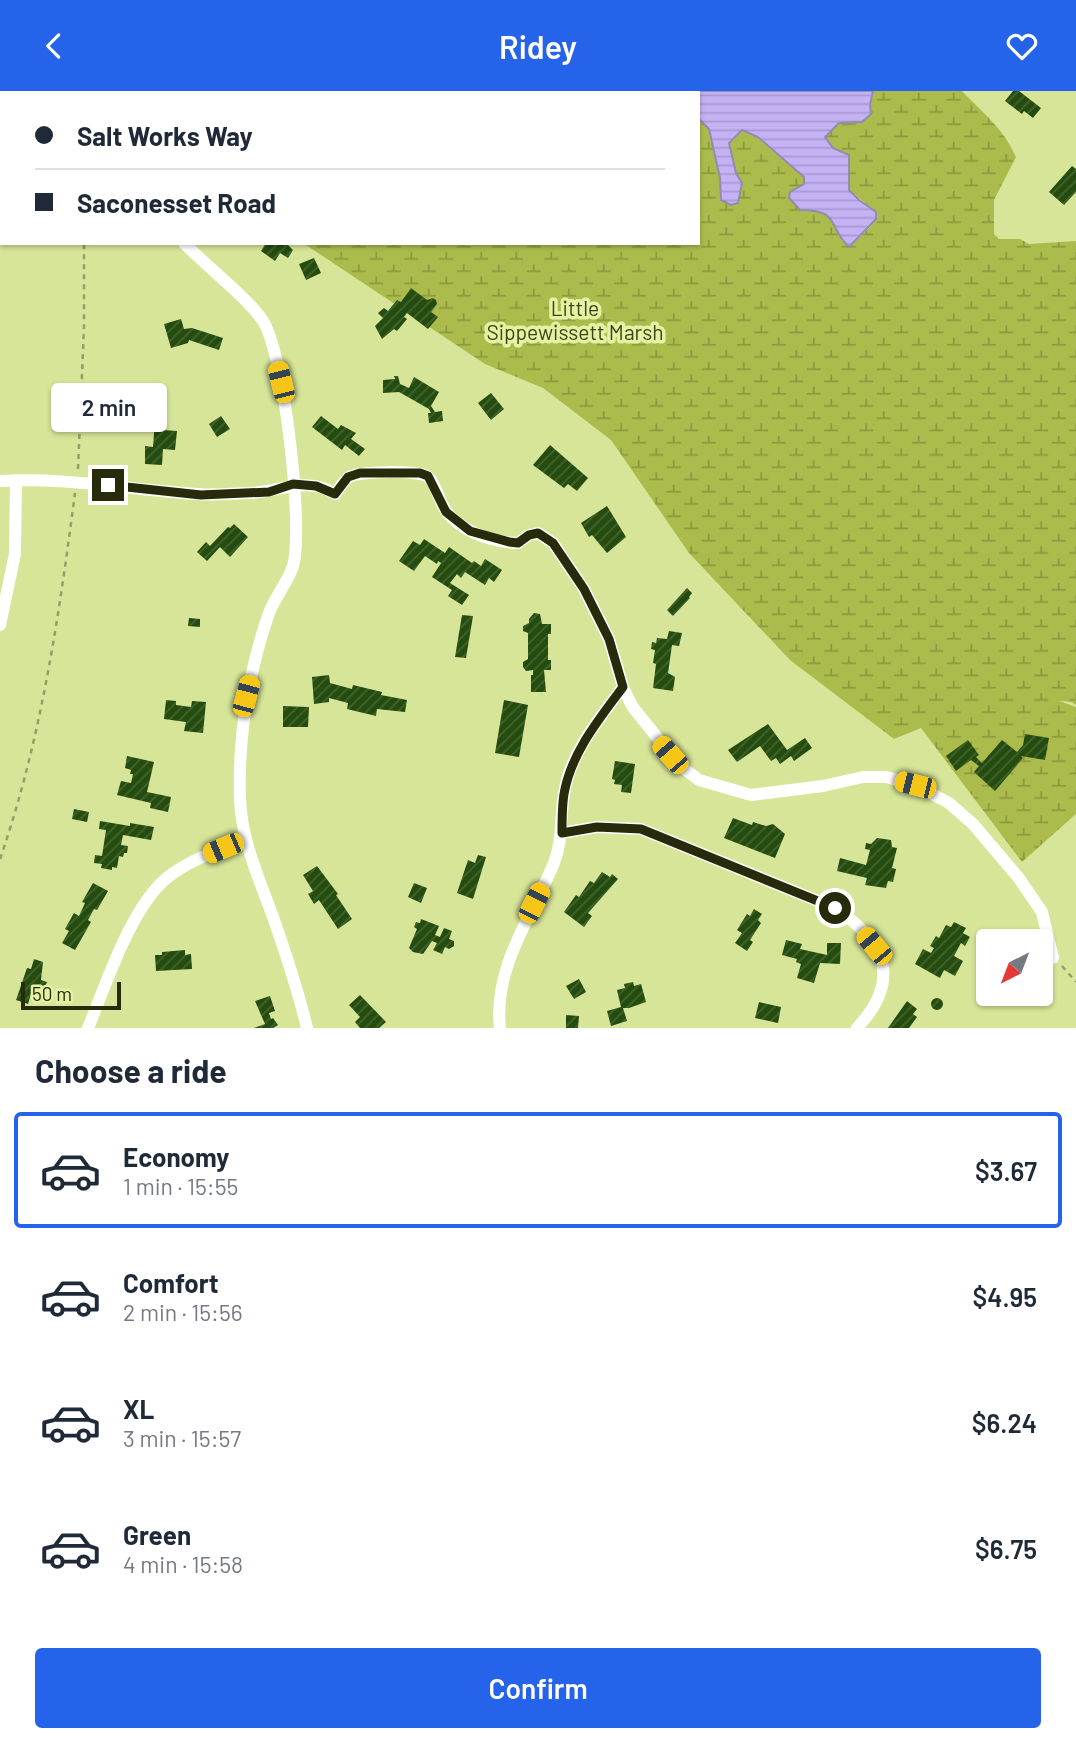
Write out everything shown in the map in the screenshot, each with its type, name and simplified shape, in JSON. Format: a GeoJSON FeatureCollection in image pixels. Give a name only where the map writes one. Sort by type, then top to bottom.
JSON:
{"type":"FeatureCollection","features":[{"type":"Feature","properties":{"kind":"street"},"geometry":{"type":"LineString","coordinates":[[186,245],[263,322],[272,344],[281,382],[297,519],[293,565],[270,611],[246,696],[240,801],[244,839],[297,988],[307,1028]]}},
{"type":"Feature","properties":{"kind":"street"},"geometry":{"type":"LineString","coordinates":[[0,481],[108,485],[201,495],[269,492],[293,484],[316,486],[335,494],[348,477],[360,473],[420,473],[428,476],[446,512],[470,531],[518,543],[529,535],[538,533],[548,538],[584,589],[609,639],[623,687],[632,706],[679,765],[699,780],[751,795],[823,786],[863,777],[886,778],[915,785],[949,803],[973,824],[1036,902],[1042,912],[1057,960]]}},
{"type":"Feature","properties":{"kind":"street"},"geometry":{"type":"LineString","coordinates":[[0,625],[15,554],[16,480]]}},
{"type":"Feature","properties":{"kind":"street"},"geometry":{"type":"LineString","coordinates":[[500,1028],[498,1010],[509,960],[523,924],[555,861],[562,833],[564,794],[570,772],[582,744],[623,687]]}},
{"type":"Feature","properties":{"kind":"street"},"geometry":{"type":"LineString","coordinates":[[562,833],[597,827],[641,829],[835,908],[852,920],[867,937],[885,968],[881,993],[857,1028]]}},
{"type":"Feature","properties":{"kind":"street"},"geometry":{"type":"LineString","coordinates":[[88,1028],[130,929],[153,892],[168,877],[202,857],[244,839]]}},
{"type":"Feature","properties":{"kind":"path"},"geometry":{"type":"LineString","coordinates":[[77,480],[84,327],[84,245]]}},
{"type":"Feature","properties":{"kind":"path"},"geometry":{"type":"LineString","coordinates":[[0,859],[11,828],[38,719],[59,610],[75,493]]}},
{"type":"Feature","properties":{"kind":"path"},"geometry":{"type":"LineString","coordinates":[[1057,960],[1076,982]]}},
{"type":"Feature","properties":{"kind":"green space","name":"Little Sippewissett Marsh"},"geometry":{"type":"Polygon","coordinates":[[[873,91],[962,91],[999,129],[1016,157],[994,200],[994,234],[999,239],[1020,239],[1029,244],[1076,241],[1076,705],[1059,701],[1076,707],[1076,814],[1022,862],[921,728],[894,739],[790,660],[689,553],[611,440],[543,388],[485,364],[306,245],[700,245],[700,120],[709,129],[721,178],[720,192],[742,183],[736,173],[729,143],[742,130],[757,137],[804,177],[804,184],[790,192],[832,219],[845,243],[852,245],[872,225],[876,212],[849,190],[849,155],[833,148],[825,137],[839,123],[862,122],[873,91]]]}},
{"type":"Feature","properties":{"kind":"shaded area"},"geometry":{"type":"Polygon","coordinates":[[[700,91],[873,91],[871,114],[862,122],[839,123],[825,137],[833,148],[849,155],[849,190],[876,212],[876,219],[849,247],[828,216],[800,210],[789,198],[790,192],[804,184],[804,177],[758,137],[742,130],[729,143],[736,173],[742,183],[738,203],[731,205],[721,200],[720,178],[709,129],[700,120],[700,91]]]}},
{"type":"Feature","properties":{"kind":"building"},"geometry":{"type":"Polygon","coordinates":[[[1013,91],[1019,91],[1041,108],[1033,118],[1024,111],[1022,114],[1005,101],[1013,91]]]}},
{"type":"Feature","properties":{"kind":"building"},"geometry":{"type":"Polygon","coordinates":[[[1072,166],[1076,169],[1076,192],[1064,205],[1049,192],[1072,166]]]}},
{"type":"Feature","properties":{"kind":"building"},"geometry":{"type":"Polygon","coordinates":[[[265,245],[288,245],[293,250],[288,258],[280,253],[275,261],[261,251],[265,245]]]}},
{"type":"Feature","properties":{"kind":"building"},"geometry":{"type":"Polygon","coordinates":[[[314,258],[321,273],[306,280],[299,264],[314,258]]]}},
{"type":"Feature","properties":{"kind":"building"},"geometry":{"type":"Polygon","coordinates":[[[411,288],[427,300],[436,300],[437,304],[431,312],[438,317],[428,329],[407,313],[404,317],[407,319],[397,331],[394,329],[382,339],[375,326],[383,318],[378,313],[384,308],[388,311],[397,300],[401,302],[411,288]]]}},
{"type":"Feature","properties":{"kind":"building"},"geometry":{"type":"Polygon","coordinates":[[[181,319],[184,329],[192,328],[223,338],[219,350],[189,340],[188,343],[171,348],[164,324],[181,319]]]}},
{"type":"Feature","properties":{"kind":"building"},"geometry":{"type":"Polygon","coordinates":[[[394,376],[398,376],[400,384],[409,388],[414,377],[439,392],[431,406],[435,412],[442,411],[443,421],[429,423],[429,409],[399,392],[383,393],[383,380],[395,379],[394,376]]]}},
{"type":"Feature","properties":{"kind":"building"},"geometry":{"type":"Polygon","coordinates":[[[491,393],[504,409],[491,420],[478,403],[491,393]]]}},
{"type":"Feature","properties":{"kind":"building"},"geometry":{"type":"Polygon","coordinates":[[[221,416],[230,429],[217,437],[209,424],[221,416]]]}},
{"type":"Feature","properties":{"kind":"building"},"geometry":{"type":"Polygon","coordinates":[[[321,416],[338,429],[341,425],[356,433],[351,439],[365,449],[359,456],[345,445],[342,450],[312,427],[321,416]]]}},
{"type":"Feature","properties":{"kind":"building"},"geometry":{"type":"Polygon","coordinates":[[[155,420],[164,420],[163,430],[177,431],[175,450],[163,449],[162,465],[145,464],[145,446],[153,447],[155,420]]]}},
{"type":"Feature","properties":{"kind":"building"},"geometry":{"type":"Polygon","coordinates":[[[550,445],[588,478],[577,491],[568,484],[564,488],[533,465],[550,445]]]}},
{"type":"Feature","properties":{"kind":"building"},"geometry":{"type":"Polygon","coordinates":[[[607,506],[626,537],[607,553],[592,535],[589,537],[581,523],[607,506]]]}},
{"type":"Feature","properties":{"kind":"building"},"geometry":{"type":"Polygon","coordinates":[[[234,524],[248,537],[230,557],[220,547],[207,561],[197,552],[206,542],[210,546],[234,524]]]}},
{"type":"Feature","properties":{"kind":"building"},"geometry":{"type":"Polygon","coordinates":[[[424,539],[445,553],[449,547],[472,563],[474,561],[481,566],[485,559],[502,570],[494,582],[489,578],[485,585],[465,572],[461,578],[457,574],[450,583],[469,595],[462,605],[448,596],[452,590],[432,577],[441,563],[438,561],[437,564],[425,556],[414,571],[399,561],[413,541],[420,545],[424,539]]]}},
{"type":"Feature","properties":{"kind":"building"},"geometry":{"type":"Polygon","coordinates":[[[687,588],[692,593],[690,598],[673,616],[667,610],[687,588]]]}},
{"type":"Feature","properties":{"kind":"building"},"geometry":{"type":"Polygon","coordinates":[[[534,613],[540,614],[542,624],[551,624],[551,634],[548,634],[548,660],[551,660],[551,670],[544,670],[546,692],[531,692],[533,670],[526,671],[523,667],[523,662],[528,659],[528,633],[523,631],[523,626],[529,623],[534,613]]]}},
{"type":"Feature","properties":{"kind":"building"},"geometry":{"type":"Polygon","coordinates":[[[462,615],[473,616],[466,658],[455,657],[462,615]]]}},
{"type":"Feature","properties":{"kind":"building"},"geometry":{"type":"Polygon","coordinates":[[[189,618],[200,619],[200,627],[188,626],[189,618]]]}},
{"type":"Feature","properties":{"kind":"building"},"geometry":{"type":"Polygon","coordinates":[[[669,631],[682,633],[679,646],[672,645],[668,673],[675,677],[673,691],[653,688],[656,664],[653,663],[655,650],[651,649],[652,642],[656,643],[657,638],[667,639],[669,631]]]}},
{"type":"Feature","properties":{"kind":"building"},"geometry":{"type":"Polygon","coordinates":[[[329,675],[330,683],[352,689],[353,685],[382,692],[381,695],[407,700],[405,712],[377,709],[376,716],[347,709],[348,703],[329,698],[329,702],[314,704],[312,677],[329,675]]]}},
{"type":"Feature","properties":{"kind":"building"},"geometry":{"type":"Polygon","coordinates":[[[166,700],[176,701],[176,705],[191,707],[192,701],[206,702],[203,733],[184,731],[186,722],[164,719],[166,700]]]}},
{"type":"Feature","properties":{"kind":"building"},"geometry":{"type":"Polygon","coordinates":[[[504,700],[528,705],[519,757],[495,753],[504,700]]]}},
{"type":"Feature","properties":{"kind":"building"},"geometry":{"type":"Polygon","coordinates":[[[283,706],[309,707],[308,727],[283,727],[283,706]]]}},
{"type":"Feature","properties":{"kind":"building"},"geometry":{"type":"Polygon","coordinates":[[[768,724],[787,750],[805,738],[812,748],[794,761],[791,756],[780,764],[776,758],[771,761],[760,746],[737,762],[728,750],[768,724]]]}},
{"type":"Feature","properties":{"kind":"building"},"geometry":{"type":"Polygon","coordinates":[[[1025,734],[1049,738],[1045,760],[1021,756],[1023,758],[995,791],[974,772],[979,766],[971,760],[956,771],[946,756],[968,740],[982,763],[1002,740],[1017,752],[1023,745],[1025,734]]]}},
{"type":"Feature","properties":{"kind":"building"},"geometry":{"type":"Polygon","coordinates":[[[127,756],[154,762],[147,792],[171,797],[168,812],[150,808],[151,803],[117,795],[121,781],[131,783],[133,774],[125,768],[127,756]]]}},
{"type":"Feature","properties":{"kind":"building"},"geometry":{"type":"Polygon","coordinates":[[[615,761],[635,764],[631,793],[621,792],[622,785],[614,784],[615,780],[612,779],[615,761]]]}},
{"type":"Feature","properties":{"kind":"building"},"geometry":{"type":"Polygon","coordinates":[[[74,809],[89,812],[87,822],[72,819],[74,809]]]}},
{"type":"Feature","properties":{"kind":"building"},"geometry":{"type":"Polygon","coordinates":[[[733,818],[752,825],[753,822],[766,826],[773,824],[785,834],[775,858],[724,838],[733,818]]]}},
{"type":"Feature","properties":{"kind":"building"},"geometry":{"type":"Polygon","coordinates":[[[100,821],[154,827],[151,840],[123,835],[121,845],[128,846],[127,853],[124,853],[123,857],[119,856],[117,868],[101,868],[102,864],[94,863],[95,855],[102,856],[106,830],[99,829],[100,821]]]}},
{"type":"Feature","properties":{"kind":"building"},"geometry":{"type":"Polygon","coordinates":[[[877,838],[891,840],[892,847],[897,848],[892,868],[896,869],[893,882],[888,881],[886,888],[865,885],[867,878],[837,871],[840,858],[866,865],[870,850],[865,849],[866,843],[871,844],[877,838]]]}},
{"type":"Feature","properties":{"kind":"building"},"geometry":{"type":"Polygon","coordinates":[[[478,855],[486,857],[473,899],[457,893],[468,860],[475,863],[478,855]]]}},
{"type":"Feature","properties":{"kind":"building"},"geometry":{"type":"Polygon","coordinates":[[[317,866],[352,919],[338,929],[319,900],[314,904],[308,894],[313,891],[303,875],[317,866]]]}},
{"type":"Feature","properties":{"kind":"building"},"geometry":{"type":"Polygon","coordinates":[[[602,872],[610,877],[612,874],[618,879],[588,913],[592,916],[584,927],[564,912],[576,895],[579,897],[590,881],[594,883],[602,872]]]}},
{"type":"Feature","properties":{"kind":"building"},"geometry":{"type":"Polygon","coordinates":[[[93,883],[108,891],[97,910],[94,909],[88,920],[91,922],[75,950],[62,943],[69,931],[65,929],[74,913],[79,916],[85,903],[82,902],[93,883]]]}},
{"type":"Feature","properties":{"kind":"building"},"geometry":{"type":"Polygon","coordinates":[[[414,883],[427,888],[421,903],[408,897],[414,883]]]}},
{"type":"Feature","properties":{"kind":"building"},"geometry":{"type":"Polygon","coordinates":[[[754,909],[762,914],[758,920],[761,923],[750,940],[753,942],[747,951],[735,943],[742,933],[737,930],[747,914],[750,916],[754,909]]]}},
{"type":"Feature","properties":{"kind":"building"},"geometry":{"type":"Polygon","coordinates":[[[421,919],[439,926],[435,935],[440,937],[444,928],[452,931],[449,939],[454,941],[454,946],[449,949],[445,947],[442,954],[433,950],[437,943],[432,941],[423,954],[413,952],[409,948],[417,929],[414,927],[421,919]]]}},
{"type":"Feature","properties":{"kind":"building"},"geometry":{"type":"Polygon","coordinates":[[[954,922],[966,928],[963,933],[970,937],[965,946],[961,943],[954,956],[963,961],[955,976],[944,970],[940,978],[915,964],[923,949],[931,953],[934,948],[930,946],[936,936],[939,938],[946,925],[951,927],[954,922]]]}},
{"type":"Feature","properties":{"kind":"building"},"geometry":{"type":"Polygon","coordinates":[[[786,940],[802,944],[800,949],[827,955],[827,943],[841,943],[840,964],[820,963],[814,983],[797,978],[801,964],[796,962],[797,959],[782,955],[786,940]]]}},
{"type":"Feature","properties":{"kind":"building"},"geometry":{"type":"Polygon","coordinates":[[[185,950],[185,955],[191,954],[192,969],[156,971],[155,955],[185,950]]]}},
{"type":"Feature","properties":{"kind":"building"},"geometry":{"type":"Polygon","coordinates":[[[34,959],[43,962],[41,980],[47,982],[44,990],[32,990],[28,1004],[16,1000],[27,968],[31,969],[34,959]]]}},
{"type":"Feature","properties":{"kind":"building"},"geometry":{"type":"Polygon","coordinates":[[[579,979],[586,992],[574,999],[566,986],[579,979]]]}},
{"type":"Feature","properties":{"kind":"building"},"geometry":{"type":"Polygon","coordinates":[[[633,982],[634,986],[641,984],[646,1002],[623,1008],[627,1021],[611,1026],[607,1011],[621,1007],[617,990],[625,988],[624,984],[633,982]]]}},
{"type":"Feature","properties":{"kind":"building"},"geometry":{"type":"Polygon","coordinates":[[[360,995],[386,1022],[379,1028],[360,1028],[355,1022],[360,1017],[349,1005],[360,995]]]}},
{"type":"Feature","properties":{"kind":"building"},"geometry":{"type":"Polygon","coordinates":[[[270,996],[275,1011],[269,1013],[278,1025],[273,1028],[254,1028],[265,1024],[255,1001],[270,996]]]}},
{"type":"Feature","properties":{"kind":"building"},"geometry":{"type":"Polygon","coordinates":[[[937,998],[943,1004],[937,1010],[931,1004],[937,998]]]}},
{"type":"Feature","properties":{"kind":"building"},"geometry":{"type":"Polygon","coordinates":[[[907,1001],[917,1009],[913,1014],[917,1017],[909,1028],[888,1028],[907,1001]]]}},
{"type":"Feature","properties":{"kind":"building"},"geometry":{"type":"Polygon","coordinates":[[[759,1002],[781,1007],[778,1023],[755,1018],[759,1002]]]}},
{"type":"Feature","properties":{"kind":"building"},"geometry":{"type":"Polygon","coordinates":[[[566,1015],[579,1016],[578,1028],[566,1028],[566,1015]]]}},
{"type":"Feature","properties":{"kind":"route"},"geometry":{"type":"LineString","coordinates":[[108,485],[201,495],[269,492],[293,484],[316,486],[335,494],[348,477],[360,473],[420,473],[428,476],[446,512],[470,531],[518,543],[529,535],[538,533],[548,538],[584,589],[609,639],[623,687],[582,744],[570,772],[564,794],[562,833],[597,827],[641,829],[835,908]]}}]}
